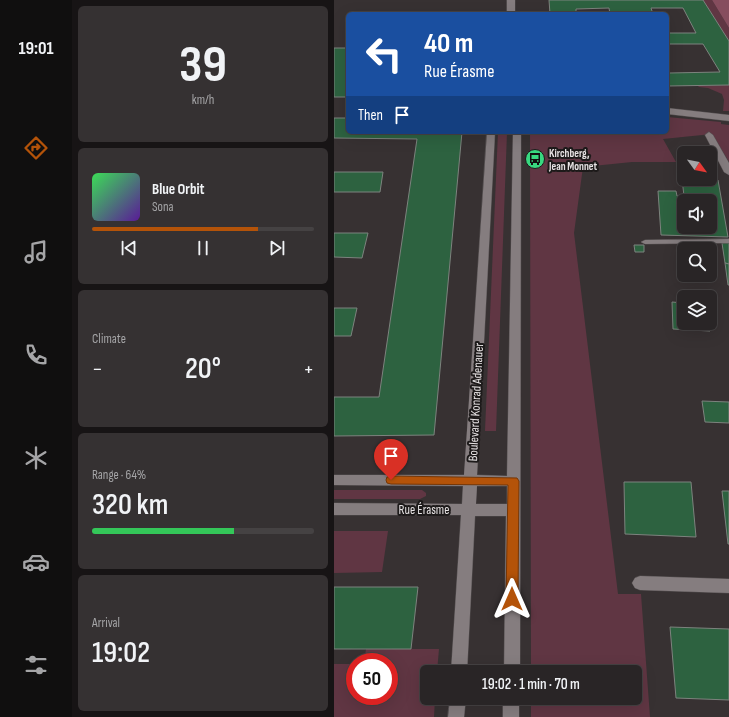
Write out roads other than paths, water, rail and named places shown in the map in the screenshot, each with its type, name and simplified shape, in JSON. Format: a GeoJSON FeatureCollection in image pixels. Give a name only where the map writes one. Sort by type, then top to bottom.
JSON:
{"type":"FeatureCollection","features":[{"type":"Feature","properties":{"kind":"main road"},"geometry":{"type":"LineString","coordinates":[[511,0],[511,12]]}},
{"type":"Feature","properties":{"kind":"main road"},"geometry":{"type":"LineString","coordinates":[[669,111],[725,118]]}},
{"type":"Feature","properties":{"kind":"main road","name":"Boulevard Konrad Adenauer"},"geometry":{"type":"LineString","coordinates":[[459,665],[491,134]]}},
{"type":"Feature","properties":{"kind":"main road"},"geometry":{"type":"LineString","coordinates":[[512,665],[517,134]]}},
{"type":"Feature","properties":{"kind":"main road"},"geometry":{"type":"LineString","coordinates":[[709,135],[729,172]]}},
{"type":"Feature","properties":{"kind":"main road"},"geometry":{"type":"LineString","coordinates":[[334,480],[514,481]]}},
{"type":"Feature","properties":{"kind":"main road","name":"Rue Érasme"},"geometry":{"type":"LineString","coordinates":[[334,509],[513,510]]}},
{"type":"Feature","properties":{"kind":"main road"},"geometry":{"type":"LineString","coordinates":[[640,582],[729,586]]}},
{"type":"Feature","properties":{"kind":"main road"},"geometry":{"type":"LineString","coordinates":[[456,717],[457,705]]}},
{"type":"Feature","properties":{"kind":"main road"},"geometry":{"type":"LineString","coordinates":[[511,705],[511,717]]}},
{"type":"Feature","properties":{"kind":"lane"},"geometry":{"type":"LineString","coordinates":[[645,242],[729,241]]}},
{"type":"Feature","properties":{"kind":"place","name":"Kirchberg, Jean Monnet"},"geometry":{"type":"Point","coordinates":[535,159]}}]}
